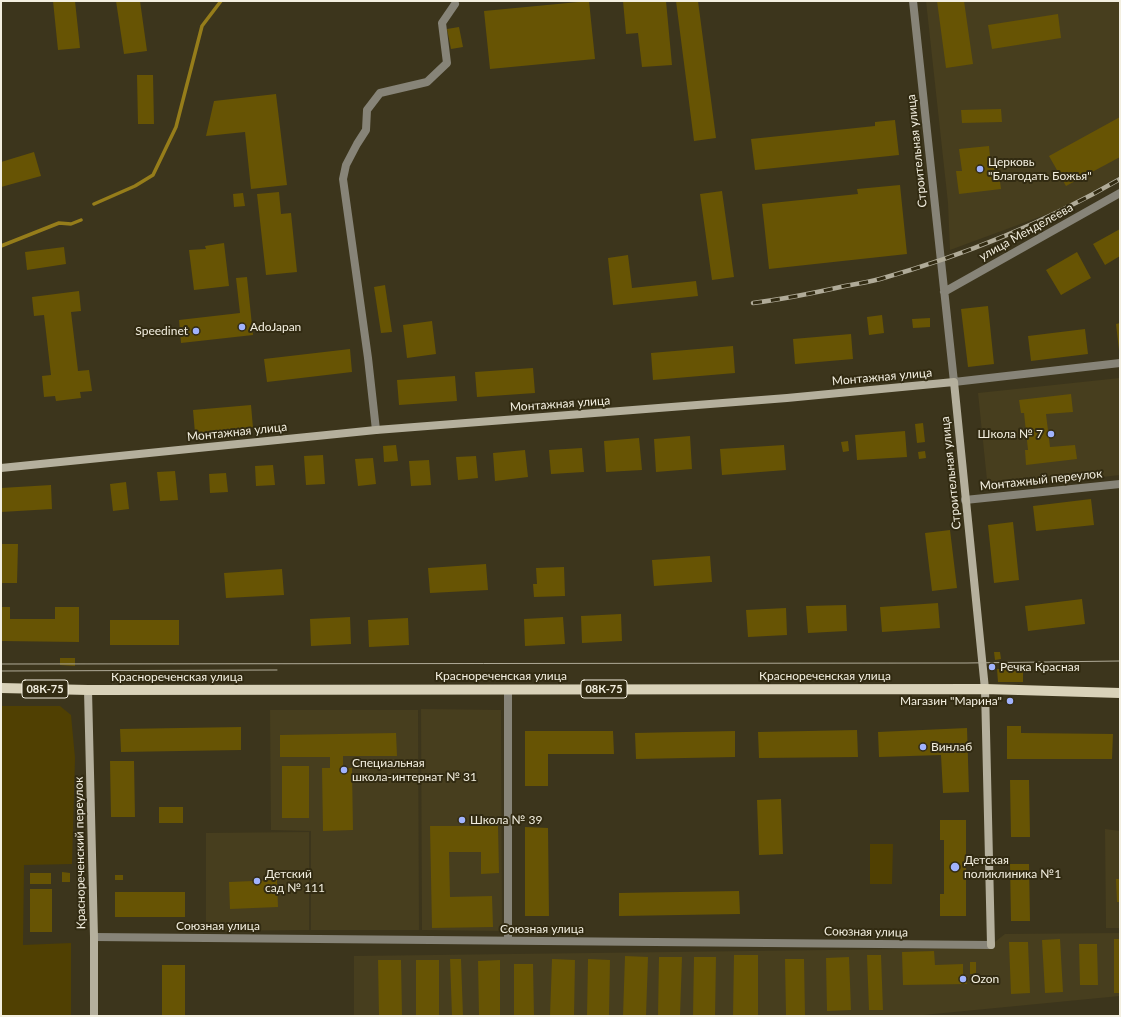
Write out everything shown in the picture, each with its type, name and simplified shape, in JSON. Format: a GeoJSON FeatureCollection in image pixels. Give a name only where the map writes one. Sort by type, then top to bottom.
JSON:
{"type":"FeatureCollection","features":[{"type":"Feature","properties":{"kind":"main road","name":"Краснореченская улица"},"geometry":{"type":"LineString","coordinates":[[1,688],[88,690],[985,689],[1120,693]]}},
{"type":"Feature","properties":{"kind":"street","name":"Строительная улица"},"geometry":{"type":"LineString","coordinates":[[914,1],[985,689],[991,945]]}},
{"type":"Feature","properties":{"kind":"street"},"geometry":{"type":"LineString","coordinates":[[376,430],[368,358],[343,179],[346,165],[366,130],[367,110],[380,93],[427,82],[447,63],[442,23],[456,2]]}},
{"type":"Feature","properties":{"kind":"street","name":"улица Менделеева"},"geometry":{"type":"LineString","coordinates":[[944,292],[1120,193]]}},
{"type":"Feature","properties":{"kind":"street","name":"Монтажная улица"},"geometry":{"type":"LineString","coordinates":[[1,468],[376,430],[779,398],[954,382],[1120,364]]}},
{"type":"Feature","properties":{"kind":"street","name":"Монтажный переулок"},"geometry":{"type":"LineString","coordinates":[[965,500],[1120,484]]}},
{"type":"Feature","properties":{"kind":"street"},"geometry":{"type":"LineString","coordinates":[[508,689],[508,940]]}},
{"type":"Feature","properties":{"kind":"street","name":"Краснореченский переулок"},"geometry":{"type":"LineString","coordinates":[[88,690],[94,937],[94,1016]]}},
{"type":"Feature","properties":{"kind":"street","name":"Союзная улица"},"geometry":{"type":"LineString","coordinates":[[94,937],[991,945]]}},
{"type":"Feature","properties":{"kind":"shaded area"},"geometry":{"type":"Polygon","coordinates":[[[926,1],[1120,1],[1120,176],[1061,209],[950,250],[948,203],[926,1]]]}},
{"type":"Feature","properties":{"kind":"shaded area","name":"Школа № 7"},"geometry":{"type":"Polygon","coordinates":[[[1120,378],[1120,475],[988,490],[978,393],[1120,378]]]}},
{"type":"Feature","properties":{"kind":"shaded area"},"geometry":{"type":"Polygon","coordinates":[[[1,706],[60,706],[71,715],[75,758],[72,864],[24,865],[23,945],[71,943],[71,1016],[1,1016],[1,706]]]}},
{"type":"Feature","properties":{"kind":"shaded area","name":"Школа № 39"},"geometry":{"type":"Polygon","coordinates":[[[421,709],[501,710],[502,931],[422,930],[421,709]]]}},
{"type":"Feature","properties":{"kind":"shaded area","name":"Специальная школа-интернат № 31"},"geometry":{"type":"Polygon","coordinates":[[[270,710],[418,710],[419,930],[311,930],[311,831],[271,830],[270,710]]]}},
{"type":"Feature","properties":{"kind":"shaded area"},"geometry":{"type":"Polygon","coordinates":[[[1105,829],[1120,831],[1120,928],[1106,928],[1105,829]]]}},
{"type":"Feature","properties":{"kind":"shaded area","name":"Детский сад № 111"},"geometry":{"type":"Polygon","coordinates":[[[309,832],[309,930],[206,931],[206,833],[309,832]]]}},
{"type":"Feature","properties":{"kind":"shaded area"},"geometry":{"type":"Polygon","coordinates":[[[870,844],[893,844],[892,884],[870,884],[870,844]]]}},
{"type":"Feature","properties":{"kind":"shaded area"},"geometry":{"type":"Polygon","coordinates":[[[1120,933],[1120,996],[913,1016],[354,1016],[354,956],[987,948],[1005,934],[1120,933]]]}},
{"type":"Feature","properties":{"kind":"building"},"geometry":{"type":"Polygon","coordinates":[[[53,1],[75,1],[80,48],[58,50],[53,1]]]}},
{"type":"Feature","properties":{"kind":"building"},"geometry":{"type":"Polygon","coordinates":[[[116,1],[140,1],[147,51],[124,54],[116,1]]]}},
{"type":"Feature","properties":{"kind":"building"},"geometry":{"type":"Polygon","coordinates":[[[589,1],[595,59],[490,69],[484,11],[589,1]]]}},
{"type":"Feature","properties":{"kind":"building"},"geometry":{"type":"Polygon","coordinates":[[[623,1],[666,1],[672,65],[642,67],[638,33],[626,34],[623,1]]]}},
{"type":"Feature","properties":{"kind":"building"},"geometry":{"type":"Polygon","coordinates":[[[676,1],[698,1],[716,138],[694,141],[676,1]]]}},
{"type":"Feature","properties":{"kind":"building"},"geometry":{"type":"Polygon","coordinates":[[[937,1],[964,1],[973,64],[946,68],[937,1]]]}},
{"type":"Feature","properties":{"kind":"building"},"geometry":{"type":"Polygon","coordinates":[[[1058,14],[1061,38],[992,49],[988,25],[1058,14]]]}},
{"type":"Feature","properties":{"kind":"building"},"geometry":{"type":"Polygon","coordinates":[[[459,27],[463,47],[451,49],[447,29],[459,27]]]}},
{"type":"Feature","properties":{"kind":"building"},"geometry":{"type":"Polygon","coordinates":[[[137,75],[153,75],[154,124],[138,124],[137,75]]]}},
{"type":"Feature","properties":{"kind":"building"},"geometry":{"type":"Polygon","coordinates":[[[276,94],[287,185],[251,189],[245,132],[206,136],[214,101],[276,94]]]}},
{"type":"Feature","properties":{"kind":"building"},"geometry":{"type":"Polygon","coordinates":[[[1001,109],[1002,122],[962,123],[961,110],[1001,109]]]}},
{"type":"Feature","properties":{"kind":"building"},"geometry":{"type":"Polygon","coordinates":[[[1120,117],[1120,157],[1066,186],[1049,156],[1120,117]]]}},
{"type":"Feature","properties":{"kind":"building"},"geometry":{"type":"Polygon","coordinates":[[[895,120],[899,155],[755,170],[751,139],[875,126],[875,122],[895,120]]]}},
{"type":"Feature","properties":{"kind":"building","name":"Церковь \"Благодать Божья\""},"geometry":{"type":"Polygon","coordinates":[[[989,146],[991,167],[998,166],[1001,189],[959,194],[956,171],[962,171],[959,149],[989,146]]]}},
{"type":"Feature","properties":{"kind":"building"},"geometry":{"type":"Polygon","coordinates":[[[34,152],[41,176],[1,187],[1,162],[34,152]]]}},
{"type":"Feature","properties":{"kind":"building"},"geometry":{"type":"Polygon","coordinates":[[[900,185],[907,254],[769,269],[762,204],[858,194],[857,189],[900,185]]]}},
{"type":"Feature","properties":{"kind":"building"},"geometry":{"type":"Polygon","coordinates":[[[722,191],[734,277],[712,280],[700,194],[722,191]]]}},
{"type":"Feature","properties":{"kind":"building"},"geometry":{"type":"Polygon","coordinates":[[[279,192],[281,214],[291,213],[297,272],[266,275],[257,194],[279,192]]]}},
{"type":"Feature","properties":{"kind":"building"},"geometry":{"type":"Polygon","coordinates":[[[243,193],[245,206],[234,207],[233,194],[243,193]]]}},
{"type":"Feature","properties":{"kind":"building"},"geometry":{"type":"Polygon","coordinates":[[[1120,229],[1120,256],[1105,265],[1093,244],[1120,229]]]}},
{"type":"Feature","properties":{"kind":"building"},"geometry":{"type":"Polygon","coordinates":[[[224,243],[229,286],[194,290],[189,250],[206,249],[205,246],[224,243]]]}},
{"type":"Feature","properties":{"kind":"building"},"geometry":{"type":"Polygon","coordinates":[[[64,247],[66,264],[27,270],[25,252],[64,247]]]}},
{"type":"Feature","properties":{"kind":"building"},"geometry":{"type":"Polygon","coordinates":[[[1077,252],[1091,278],[1061,295],[1046,270],[1077,252]]]}},
{"type":"Feature","properties":{"kind":"building"},"geometry":{"type":"Polygon","coordinates":[[[628,255],[632,288],[696,281],[698,296],[613,305],[608,258],[628,255]]]}},
{"type":"Feature","properties":{"kind":"building"},"geometry":{"type":"Polygon","coordinates":[[[247,277],[253,335],[181,343],[179,320],[240,313],[236,278],[247,277]]]}},
{"type":"Feature","properties":{"kind":"building"},"geometry":{"type":"Polygon","coordinates":[[[385,285],[392,332],[381,333],[374,287],[385,285]]]}},
{"type":"Feature","properties":{"kind":"building"},"geometry":{"type":"Polygon","coordinates":[[[79,291],[81,311],[71,312],[78,371],[89,370],[92,391],[80,392],[81,398],[56,401],[55,396],[44,397],[42,376],[51,375],[44,315],[34,316],[32,297],[79,291]]]}},
{"type":"Feature","properties":{"kind":"building"},"geometry":{"type":"Polygon","coordinates":[[[988,306],[994,364],[968,367],[961,309],[988,306]]]}},
{"type":"Feature","properties":{"kind":"building"},"geometry":{"type":"Polygon","coordinates":[[[882,315],[884,333],[869,335],[867,317],[882,315]]]}},
{"type":"Feature","properties":{"kind":"building"},"geometry":{"type":"Polygon","coordinates":[[[930,318],[930,327],[913,328],[912,319],[930,318]]]}},
{"type":"Feature","properties":{"kind":"building"},"geometry":{"type":"Polygon","coordinates":[[[432,321],[436,354],[407,358],[403,325],[432,321]]]}},
{"type":"Feature","properties":{"kind":"building"},"geometry":{"type":"Polygon","coordinates":[[[1120,323],[1120,349],[1119,350],[1116,324],[1120,323]]]}},
{"type":"Feature","properties":{"kind":"building"},"geometry":{"type":"Polygon","coordinates":[[[1085,329],[1088,354],[1031,361],[1028,336],[1085,329]]]}},
{"type":"Feature","properties":{"kind":"building"},"geometry":{"type":"Polygon","coordinates":[[[851,334],[853,359],[795,364],[793,339],[851,334]]]}},
{"type":"Feature","properties":{"kind":"building"},"geometry":{"type":"Polygon","coordinates":[[[733,346],[735,373],[653,380],[651,353],[733,346]]]}},
{"type":"Feature","properties":{"kind":"building"},"geometry":{"type":"Polygon","coordinates":[[[350,349],[352,372],[267,382],[264,359],[350,349]]]}},
{"type":"Feature","properties":{"kind":"building"},"geometry":{"type":"Polygon","coordinates":[[[533,368],[535,393],[477,397],[475,372],[533,368]]]}},
{"type":"Feature","properties":{"kind":"building"},"geometry":{"type":"Polygon","coordinates":[[[455,376],[457,401],[399,405],[397,380],[455,376]]]}},
{"type":"Feature","properties":{"kind":"building"},"geometry":{"type":"Polygon","coordinates":[[[1071,394],[1073,412],[1046,414],[1050,447],[1075,445],[1077,459],[1026,465],[1025,450],[1028,450],[1024,413],[1021,413],[1019,400],[1071,394]]]}},
{"type":"Feature","properties":{"kind":"building"},"geometry":{"type":"Polygon","coordinates":[[[251,405],[253,428],[195,433],[193,410],[251,405]]]}},
{"type":"Feature","properties":{"kind":"building"},"geometry":{"type":"Polygon","coordinates":[[[923,423],[925,442],[917,443],[915,424],[923,423]]]}},
{"type":"Feature","properties":{"kind":"building"},"geometry":{"type":"Polygon","coordinates":[[[905,431],[907,457],[857,460],[855,435],[905,431]]]}},
{"type":"Feature","properties":{"kind":"building"},"geometry":{"type":"Polygon","coordinates":[[[690,436],[692,469],[656,472],[654,439],[690,436]]]}},
{"type":"Feature","properties":{"kind":"building"},"geometry":{"type":"Polygon","coordinates":[[[639,438],[642,470],[606,472],[604,441],[639,438]]]}},
{"type":"Feature","properties":{"kind":"building"},"geometry":{"type":"Polygon","coordinates":[[[848,441],[849,451],[843,452],[841,442],[848,441]]]}},
{"type":"Feature","properties":{"kind":"building"},"geometry":{"type":"Polygon","coordinates":[[[396,445],[398,461],[384,462],[383,446],[396,445]]]}},
{"type":"Feature","properties":{"kind":"building"},"geometry":{"type":"Polygon","coordinates":[[[784,445],[786,470],[722,475],[720,449],[784,445]]]}},
{"type":"Feature","properties":{"kind":"building"},"geometry":{"type":"Polygon","coordinates":[[[582,448],[584,472],[551,474],[549,450],[582,448]]]}},
{"type":"Feature","properties":{"kind":"building"},"geometry":{"type":"Polygon","coordinates":[[[525,450],[528,477],[495,481],[493,453],[525,450]]]}},
{"type":"Feature","properties":{"kind":"building"},"geometry":{"type":"Polygon","coordinates":[[[925,451],[926,458],[919,459],[918,452],[925,451]]]}},
{"type":"Feature","properties":{"kind":"building"},"geometry":{"type":"Polygon","coordinates":[[[323,455],[325,484],[306,485],[304,456],[323,455]]]}},
{"type":"Feature","properties":{"kind":"building"},"geometry":{"type":"Polygon","coordinates":[[[476,456],[478,478],[458,480],[456,457],[476,456]]]}},
{"type":"Feature","properties":{"kind":"building"},"geometry":{"type":"Polygon","coordinates":[[[373,458],[376,484],[358,486],[355,459],[373,458]]]}},
{"type":"Feature","properties":{"kind":"building"},"geometry":{"type":"Polygon","coordinates":[[[429,460],[431,485],[411,486],[409,461],[429,460]]]}},
{"type":"Feature","properties":{"kind":"building"},"geometry":{"type":"Polygon","coordinates":[[[273,465],[275,485],[256,486],[255,466],[273,465]]]}},
{"type":"Feature","properties":{"kind":"building"},"geometry":{"type":"Polygon","coordinates":[[[175,471],[178,500],[160,501],[157,472],[175,471]]]}},
{"type":"Feature","properties":{"kind":"building"},"geometry":{"type":"Polygon","coordinates":[[[226,473],[228,492],[210,493],[209,474],[226,473]]]}},
{"type":"Feature","properties":{"kind":"building"},"geometry":{"type":"Polygon","coordinates":[[[126,482],[129,509],[113,511],[110,484],[126,482]]]}},
{"type":"Feature","properties":{"kind":"building"},"geometry":{"type":"Polygon","coordinates":[[[51,485],[52,509],[1,512],[1,488],[51,485]]]}},
{"type":"Feature","properties":{"kind":"building"},"geometry":{"type":"Polygon","coordinates":[[[1091,499],[1094,525],[1036,531],[1033,506],[1091,499]]]}},
{"type":"Feature","properties":{"kind":"building"},"geometry":{"type":"Polygon","coordinates":[[[1013,522],[1019,580],[994,583],[988,525],[1013,522]]]}},
{"type":"Feature","properties":{"kind":"building"},"geometry":{"type":"Polygon","coordinates":[[[950,530],[957,588],[932,591],[925,533],[950,530]]]}},
{"type":"Feature","properties":{"kind":"building"},"geometry":{"type":"Polygon","coordinates":[[[1,544],[18,544],[17,583],[1,583],[1,544]]]}},
{"type":"Feature","properties":{"kind":"building"},"geometry":{"type":"Polygon","coordinates":[[[710,556],[712,582],[654,586],[652,560],[710,556]]]}},
{"type":"Feature","properties":{"kind":"building"},"geometry":{"type":"Polygon","coordinates":[[[486,564],[488,590],[430,593],[428,568],[486,564]]]}},
{"type":"Feature","properties":{"kind":"building"},"geometry":{"type":"Polygon","coordinates":[[[564,567],[565,596],[534,597],[533,584],[537,584],[536,568],[564,567]]]}},
{"type":"Feature","properties":{"kind":"building"},"geometry":{"type":"Polygon","coordinates":[[[282,569],[284,595],[226,598],[224,573],[282,569]]]}},
{"type":"Feature","properties":{"kind":"building"},"geometry":{"type":"Polygon","coordinates":[[[1082,599],[1085,624],[1028,631],[1025,606],[1082,599]]]}},
{"type":"Feature","properties":{"kind":"building"},"geometry":{"type":"Polygon","coordinates":[[[938,603],[940,628],[882,632],[880,607],[938,603]]]}},
{"type":"Feature","properties":{"kind":"building"},"geometry":{"type":"Polygon","coordinates":[[[846,605],[847,631],[808,633],[806,606],[846,605]]]}},
{"type":"Feature","properties":{"kind":"building"},"geometry":{"type":"Polygon","coordinates":[[[1,607],[10,607],[10,619],[55,619],[55,607],[79,607],[79,642],[1,641],[1,607]]]}},
{"type":"Feature","properties":{"kind":"building"},"geometry":{"type":"Polygon","coordinates":[[[786,608],[787,635],[748,637],[746,610],[786,608]]]}},
{"type":"Feature","properties":{"kind":"building"},"geometry":{"type":"Polygon","coordinates":[[[621,614],[622,641],[582,643],[581,616],[621,614]]]}},
{"type":"Feature","properties":{"kind":"building"},"geometry":{"type":"Polygon","coordinates":[[[350,617],[351,644],[311,646],[310,619],[350,617]]]}},
{"type":"Feature","properties":{"kind":"building"},"geometry":{"type":"Polygon","coordinates":[[[563,617],[565,644],[525,646],[524,619],[563,617]]]}},
{"type":"Feature","properties":{"kind":"building"},"geometry":{"type":"Polygon","coordinates":[[[408,618],[409,645],[369,647],[368,620],[408,618]]]}},
{"type":"Feature","properties":{"kind":"building"},"geometry":{"type":"Polygon","coordinates":[[[110,620],[179,620],[179,645],[110,645],[110,620]]]}},
{"type":"Feature","properties":{"kind":"building"},"geometry":{"type":"Polygon","coordinates":[[[994,652],[1000,652],[1001,659],[995,660],[994,652]]]}},
{"type":"Feature","properties":{"kind":"building"},"geometry":{"type":"Polygon","coordinates":[[[60,658],[75,658],[75,666],[60,665],[60,658]]]}},
{"type":"Feature","properties":{"kind":"building"},"geometry":{"type":"Polygon","coordinates":[[[997,669],[1023,669],[1023,682],[998,682],[997,669]]]}},
{"type":"Feature","properties":{"kind":"building"},"geometry":{"type":"Polygon","coordinates":[[[1007,726],[1021,726],[1021,733],[1113,734],[1112,759],[1007,759],[1007,726]]]}},
{"type":"Feature","properties":{"kind":"building"},"geometry":{"type":"Polygon","coordinates":[[[241,727],[241,750],[121,752],[120,729],[241,727]]]}},
{"type":"Feature","properties":{"kind":"building"},"geometry":{"type":"Polygon","coordinates":[[[967,728],[969,792],[943,793],[941,755],[879,757],[878,732],[967,728]]]}},
{"type":"Feature","properties":{"kind":"building"},"geometry":{"type":"Polygon","coordinates":[[[857,730],[858,757],[759,758],[758,732],[857,730]]]}},
{"type":"Feature","properties":{"kind":"building"},"geometry":{"type":"Polygon","coordinates":[[[525,731],[613,731],[614,754],[548,754],[548,786],[525,786],[525,731]]]}},
{"type":"Feature","properties":{"kind":"building"},"geometry":{"type":"Polygon","coordinates":[[[735,731],[735,757],[636,759],[635,733],[735,731]]]}},
{"type":"Feature","properties":{"kind":"building"},"geometry":{"type":"Polygon","coordinates":[[[396,733],[397,756],[343,756],[343,768],[352,768],[353,830],[323,831],[322,768],[330,768],[330,757],[280,757],[280,735],[396,733]]]}},
{"type":"Feature","properties":{"kind":"building"},"geometry":{"type":"Polygon","coordinates":[[[110,761],[134,761],[135,817],[111,817],[110,761]]]}},
{"type":"Feature","properties":{"kind":"building"},"geometry":{"type":"Polygon","coordinates":[[[282,766],[309,766],[309,818],[282,818],[282,766]]]}},
{"type":"Feature","properties":{"kind":"building"},"geometry":{"type":"Polygon","coordinates":[[[1010,780],[1029,780],[1030,837],[1011,837],[1010,780]]]}},
{"type":"Feature","properties":{"kind":"building"},"geometry":{"type":"Polygon","coordinates":[[[781,799],[783,854],[759,855],[757,800],[781,799]]]}},
{"type":"Feature","properties":{"kind":"building"},"geometry":{"type":"Polygon","coordinates":[[[159,807],[183,807],[183,823],[159,823],[159,807]]]}},
{"type":"Feature","properties":{"kind":"building","name":"Детская поликлиника №1"},"geometry":{"type":"Polygon","coordinates":[[[940,820],[966,820],[966,916],[940,916],[940,894],[944,894],[944,840],[940,840],[940,820]]]}},
{"type":"Feature","properties":{"kind":"building"},"geometry":{"type":"Polygon","coordinates":[[[430,826],[498,826],[499,873],[481,874],[481,852],[449,852],[450,897],[492,896],[493,927],[432,928],[430,826]]]}},
{"type":"Feature","properties":{"kind":"building"},"geometry":{"type":"Polygon","coordinates":[[[525,827],[548,828],[549,916],[525,916],[525,827]]]}},
{"type":"Feature","properties":{"kind":"building"},"geometry":{"type":"Polygon","coordinates":[[[1010,864],[1029,864],[1030,921],[1011,921],[1010,864]]]}},
{"type":"Feature","properties":{"kind":"building"},"geometry":{"type":"Polygon","coordinates":[[[62,872],[70,873],[70,882],[62,882],[62,872]]]}},
{"type":"Feature","properties":{"kind":"building"},"geometry":{"type":"Polygon","coordinates":[[[30,873],[51,873],[51,884],[30,884],[30,873]]]}},
{"type":"Feature","properties":{"kind":"building"},"geometry":{"type":"Polygon","coordinates":[[[115,875],[123,875],[123,880],[115,880],[115,875]]]}},
{"type":"Feature","properties":{"kind":"building"},"geometry":{"type":"Polygon","coordinates":[[[1116,879],[1120,879],[1120,902],[1117,902],[1116,879]]]}},
{"type":"Feature","properties":{"kind":"building"},"geometry":{"type":"Polygon","coordinates":[[[277,880],[278,907],[230,909],[229,882],[277,880]]]}},
{"type":"Feature","properties":{"kind":"building"},"geometry":{"type":"Polygon","coordinates":[[[30,889],[52,889],[52,932],[30,932],[30,889]]]}},
{"type":"Feature","properties":{"kind":"building"},"geometry":{"type":"Polygon","coordinates":[[[739,891],[740,914],[619,916],[619,893],[739,891]]]}},
{"type":"Feature","properties":{"kind":"building"},"geometry":{"type":"Polygon","coordinates":[[[115,892],[185,892],[185,917],[115,917],[115,892]]]}},
{"type":"Feature","properties":{"kind":"building"},"geometry":{"type":"Polygon","coordinates":[[[1060,939],[1063,992],[1045,993],[1042,940],[1060,939]]]}},
{"type":"Feature","properties":{"kind":"building"},"geometry":{"type":"Polygon","coordinates":[[[1114,939],[1120,939],[1120,993],[1114,993],[1114,939]]]}},
{"type":"Feature","properties":{"kind":"building"},"geometry":{"type":"Polygon","coordinates":[[[1009,942],[1028,942],[1030,993],[1011,994],[1009,942]]]}},
{"type":"Feature","properties":{"kind":"building"},"geometry":{"type":"Polygon","coordinates":[[[1079,944],[1097,944],[1098,985],[1080,985],[1079,944]]]}},
{"type":"Feature","properties":{"kind":"building"},"geometry":{"type":"Polygon","coordinates":[[[934,951],[935,965],[963,964],[963,975],[966,975],[967,984],[903,985],[902,952],[934,951]]]}},
{"type":"Feature","properties":{"kind":"building"},"geometry":{"type":"Polygon","coordinates":[[[734,955],[758,955],[758,1016],[733,1016],[734,955]]]}},
{"type":"Feature","properties":{"kind":"building"},"geometry":{"type":"Polygon","coordinates":[[[867,955],[881,955],[883,1010],[869,1010],[867,955]]]}},
{"type":"Feature","properties":{"kind":"building"},"geometry":{"type":"Polygon","coordinates":[[[625,956],[648,957],[646,1016],[623,1016],[625,956]]]}},
{"type":"Feature","properties":{"kind":"building"},"geometry":{"type":"Polygon","coordinates":[[[659,957],[682,957],[680,1016],[658,1016],[659,957]]]}},
{"type":"Feature","properties":{"kind":"building"},"geometry":{"type":"Polygon","coordinates":[[[694,957],[716,957],[715,1016],[693,1016],[694,957]]]}},
{"type":"Feature","properties":{"kind":"building"},"geometry":{"type":"Polygon","coordinates":[[[849,957],[851,1010],[827,1011],[826,958],[849,957]]]}},
{"type":"Feature","properties":{"kind":"building"},"geometry":{"type":"Polygon","coordinates":[[[450,959],[461,959],[463,1016],[452,1016],[450,959]]]}},
{"type":"Feature","properties":{"kind":"building"},"geometry":{"type":"Polygon","coordinates":[[[552,959],[575,960],[574,1016],[550,1016],[552,959]]]}},
{"type":"Feature","properties":{"kind":"building"},"geometry":{"type":"Polygon","coordinates":[[[588,959],[610,960],[609,1016],[587,1016],[588,959]]]}},
{"type":"Feature","properties":{"kind":"building"},"geometry":{"type":"Polygon","coordinates":[[[785,959],[804,959],[805,1015],[786,1015],[785,959]]]}},
{"type":"Feature","properties":{"kind":"building"},"geometry":{"type":"Polygon","coordinates":[[[378,960],[401,960],[402,1016],[379,1016],[378,960]]]}},
{"type":"Feature","properties":{"kind":"building"},"geometry":{"type":"Polygon","coordinates":[[[416,960],[439,960],[439,1016],[416,1016],[416,960]]]}},
{"type":"Feature","properties":{"kind":"building"},"geometry":{"type":"Polygon","coordinates":[[[500,960],[500,1016],[479,1016],[478,961],[500,960]]]}},
{"type":"Feature","properties":{"kind":"building"},"geometry":{"type":"Polygon","coordinates":[[[970,962],[976,962],[976,974],[970,974],[970,962]]]}},
{"type":"Feature","properties":{"kind":"building"},"geometry":{"type":"Polygon","coordinates":[[[514,964],[533,964],[534,1016],[514,1016],[514,964]]]}},
{"type":"Feature","properties":{"kind":"building"},"geometry":{"type":"Polygon","coordinates":[[[162,965],[185,965],[185,1016],[162,1016],[162,965]]]}},
{"type":"Feature","properties":{"kind":"waterway"},"geometry":{"type":"LineString","coordinates":[[94,204],[135,186],[153,175],[176,127],[202,26],[221,1]]}},
{"type":"Feature","properties":{"kind":"waterway"},"geometry":{"type":"LineString","coordinates":[[1,246],[59,223],[71,224],[81,220]]}},
{"type":"Feature","properties":{"kind":"tram line"},"geometry":{"type":"LineString","coordinates":[[1,664],[967,663],[1120,661]]}},
{"type":"Feature","properties":{"kind":"tram line"},"geometry":{"type":"LineString","coordinates":[[1,671],[277,670]]}},
{"type":"Feature","properties":{"kind":"railway"},"geometry":{"type":"LineString","coordinates":[[753,303],[799,296],[872,281],[942,260],[972,249],[1063,210],[1120,179]]}},
{"type":"Feature","properties":{"kind":"place","name":"Церковь \"Благодать Божья\""},"geometry":{"type":"Point","coordinates":[980,169]}},
{"type":"Feature","properties":{"kind":"place","name":"AdoJapan"},"geometry":{"type":"Point","coordinates":[242,327]}},
{"type":"Feature","properties":{"kind":"place","name":"Speedinet"},"geometry":{"type":"Point","coordinates":[196,331]}},
{"type":"Feature","properties":{"kind":"place","name":"Школа № 7"},"geometry":{"type":"Point","coordinates":[1051,434]}},
{"type":"Feature","properties":{"kind":"place","name":"Речка Красная"},"geometry":{"type":"Point","coordinates":[992,667]}},
{"type":"Feature","properties":{"kind":"place","name":"Магазин \"Марина\""},"geometry":{"type":"Point","coordinates":[1010,701]}},
{"type":"Feature","properties":{"kind":"place","name":"Винлаб"},"geometry":{"type":"Point","coordinates":[923,747]}},
{"type":"Feature","properties":{"kind":"place","name":"Специальная школа-интернат № 31"},"geometry":{"type":"Point","coordinates":[344,770]}},
{"type":"Feature","properties":{"kind":"place","name":"Школа № 39"},"geometry":{"type":"Point","coordinates":[462,820]}},
{"type":"Feature","properties":{"kind":"place","name":"Детская поликлиника №1"},"geometry":{"type":"Point","coordinates":[955,867]}},
{"type":"Feature","properties":{"kind":"place","name":"Детский сад № 111"},"geometry":{"type":"Point","coordinates":[257,881]}},
{"type":"Feature","properties":{"kind":"place","name":"Ozon"},"geometry":{"type":"Point","coordinates":[963,979]}}]}
